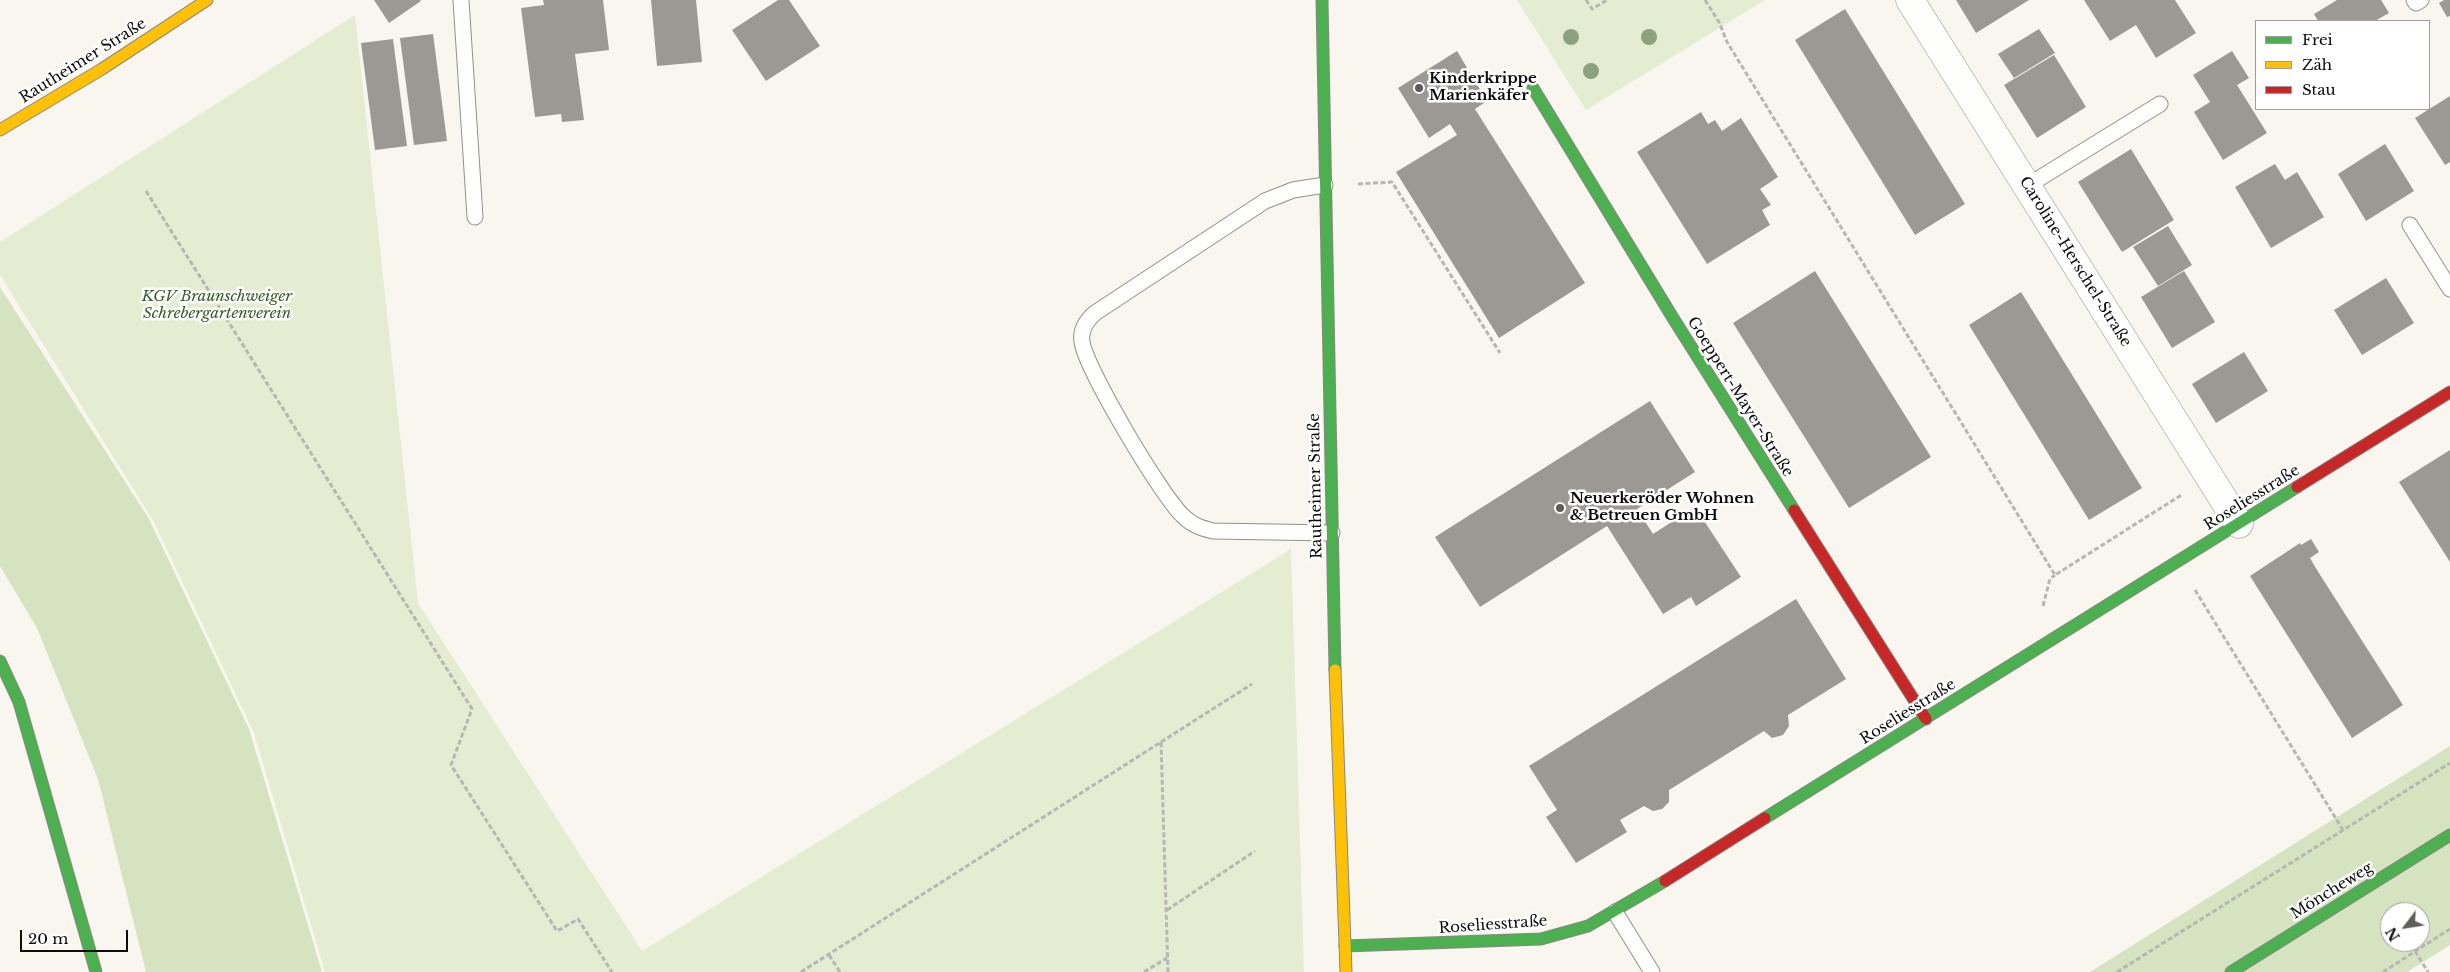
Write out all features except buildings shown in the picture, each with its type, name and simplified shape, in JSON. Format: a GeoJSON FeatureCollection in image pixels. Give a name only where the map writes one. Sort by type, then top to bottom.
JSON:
{"type":"FeatureCollection","features":[{"type":"Feature","properties":{"kind":"main road","name":"Rautheimer Straße"},"geometry":{"type":"LineString","coordinates":[[0,130],[102,69],[207,0]]}},
{"type":"Feature","properties":{"kind":"main road","name":"Rautheimer Straße"},"geometry":{"type":"LineString","coordinates":[[1322,0],[1336,709],[1346,972]]}},
{"type":"Feature","properties":{"kind":"main road","name":"Goeppert-Mayer-Straße"},"geometry":{"type":"LineString","coordinates":[[1533,88],[1673,318],[1926,719]]}},
{"type":"Feature","properties":{"kind":"main road","name":"Roseliesstraße"},"geometry":{"type":"LineString","coordinates":[[1345,946],[1542,939],[1581,928],[1615,912],[2450,392]]}},
{"type":"Feature","properties":{"kind":"main road"},"geometry":{"type":"LineString","coordinates":[[0,661],[19,702],[96,972]]}},
{"type":"Feature","properties":{"kind":"main road","name":"Möncheweg"},"geometry":{"type":"LineString","coordinates":[[2231,972],[2450,834]]}},
{"type":"Feature","properties":{"kind":"street","name":"Caroline-Herschel-Straße"},"geometry":{"type":"LineString","coordinates":[[1910,0],[2239,524]]}},
{"type":"Feature","properties":{"kind":"lane"},"geometry":{"type":"LineString","coordinates":[[461,0],[475,217]]}},
{"type":"Feature","properties":{"kind":"lane"},"geometry":{"type":"LineString","coordinates":[[2414,0],[2416,3],[2421,0]]}},
{"type":"Feature","properties":{"kind":"lane"},"geometry":{"type":"LineString","coordinates":[[2027,186],[2160,104]]}},
{"type":"Feature","properties":{"kind":"lane"},"geometry":{"type":"LineString","coordinates":[[1325,185],[1293,190],[1265,201],[1095,312],[1086,321],[1081,342],[1094,373],[1166,496],[1183,516],[1197,527],[1213,531],[1332,533]]}},
{"type":"Feature","properties":{"kind":"lane"},"geometry":{"type":"LineString","coordinates":[[2410,225],[2450,289]]}},
{"type":"Feature","properties":{"kind":"lane"},"geometry":{"type":"LineString","coordinates":[[1615,912],[1652,972]]}},
{"type":"Feature","properties":{"kind":"path"},"geometry":{"type":"LineString","coordinates":[[1586,0],[1592,9],[1607,0]]}},
{"type":"Feature","properties":{"kind":"path"},"geometry":{"type":"LineString","coordinates":[[1705,0],[1719,22],[1727,42],[2055,575]]}},
{"type":"Feature","properties":{"kind":"path"},"geometry":{"type":"LineString","coordinates":[[1325,185],[1392,182],[1500,353]]}},
{"type":"Feature","properties":{"kind":"path"},"geometry":{"type":"LineString","coordinates":[[146,192],[472,709],[451,765],[557,930],[578,918],[612,972]]}},
{"type":"Feature","properties":{"kind":"path"},"geometry":{"type":"LineString","coordinates":[[2040,615],[2050,579],[2210,478]]}},
{"type":"Feature","properties":{"kind":"path"},"geometry":{"type":"LineString","coordinates":[[2178,562],[2344,830]]}},
{"type":"Feature","properties":{"kind":"path"},"geometry":{"type":"LineString","coordinates":[[801,972],[1252,684]]}},
{"type":"Feature","properties":{"kind":"path"},"geometry":{"type":"LineString","coordinates":[[1161,742],[1168,972]]}},
{"type":"Feature","properties":{"kind":"path"},"geometry":{"type":"LineString","coordinates":[[2117,972],[2450,763]]}},
{"type":"Feature","properties":{"kind":"path"},"geometry":{"type":"LineString","coordinates":[[1166,910],[1255,851]]}},
{"type":"Feature","properties":{"kind":"path"},"geometry":{"type":"LineString","coordinates":[[2430,942],[2450,929]]}},
{"type":"Feature","properties":{"kind":"path"},"geometry":{"type":"LineString","coordinates":[[2382,972],[2413,952]]}},
{"type":"Feature","properties":{"kind":"path"},"geometry":{"type":"LineString","coordinates":[[2416,952],[2428,972]]}},
{"type":"Feature","properties":{"kind":"path"},"geometry":{"type":"LineString","coordinates":[[829,955],[840,972]]}},
{"type":"Feature","properties":{"kind":"path"},"geometry":{"type":"LineString","coordinates":[[1144,972],[1167,958]]}},
{"type":"Feature","properties":{"kind":"green space"},"geometry":{"type":"Polygon","coordinates":[[[1517,0],[1765,0],[1586,110],[1517,0]]]}},
{"type":"Feature","properties":{"kind":"green space","name":"KGV Braunschweiger Schrebergartenverein"},"geometry":{"type":"Polygon","coordinates":[[[355,15],[418,603],[642,951],[1291,549],[1304,972],[325,972],[254,733],[154,522],[0,275],[0,242],[355,15]]]}},
{"type":"Feature","properties":{"kind":"green space"},"geometry":{"type":"Polygon","coordinates":[[[0,287],[149,519],[249,729],[322,972],[146,972],[98,779],[37,628],[0,566],[0,287]]]}},
{"type":"Feature","properties":{"kind":"green space"},"geometry":{"type":"Polygon","coordinates":[[[2450,746],[2450,945],[2407,972],[2090,972],[2450,746]]]}},
{"type":"Feature","properties":{"kind":"traffic: fast"},"geometry":{"type":"LineString","coordinates":[[1322,0],[1335,670]]}},
{"type":"Feature","properties":{"kind":"traffic: fast"},"geometry":{"type":"LineString","coordinates":[[1533,88],[1673,318],[1794,510]]}},
{"type":"Feature","properties":{"kind":"traffic: fast"},"geometry":{"type":"LineString","coordinates":[[1765,818],[2297,487]]}},
{"type":"Feature","properties":{"kind":"traffic: fast"},"geometry":{"type":"LineString","coordinates":[[0,661],[19,702],[96,972]]}},
{"type":"Feature","properties":{"kind":"traffic: fast"},"geometry":{"type":"LineString","coordinates":[[2231,972],[2450,835]]}},
{"type":"Feature","properties":{"kind":"traffic: fast"},"geometry":{"type":"LineString","coordinates":[[1345,946],[1541,939],[1588,926],[1665,881]]}},
{"type":"Feature","properties":{"kind":"traffic: slow"},"geometry":{"type":"LineString","coordinates":[[0,130],[102,69],[207,0]]}},
{"type":"Feature","properties":{"kind":"traffic: slow"},"geometry":{"type":"LineString","coordinates":[[1335,670],[1346,972]]}},
{"type":"Feature","properties":{"kind":"traffic: jam"},"geometry":{"type":"LineString","coordinates":[[2297,487],[2450,392]]}},
{"type":"Feature","properties":{"kind":"traffic: jam"},"geometry":{"type":"LineString","coordinates":[[1794,510],[1926,719]]}},
{"type":"Feature","properties":{"kind":"traffic: jam"},"geometry":{"type":"LineString","coordinates":[[1665,881],[1765,818]]}},
{"type":"Feature","properties":{"kind":"place","name":"Kinderkrippe Marienkäfer"},"geometry":{"type":"Point","coordinates":[1419,88]}},
{"type":"Feature","properties":{"kind":"place","name":"Neuerkeröder Wohnen & Betreuen GmbH"},"geometry":{"type":"Point","coordinates":[1560,508]}}]}
